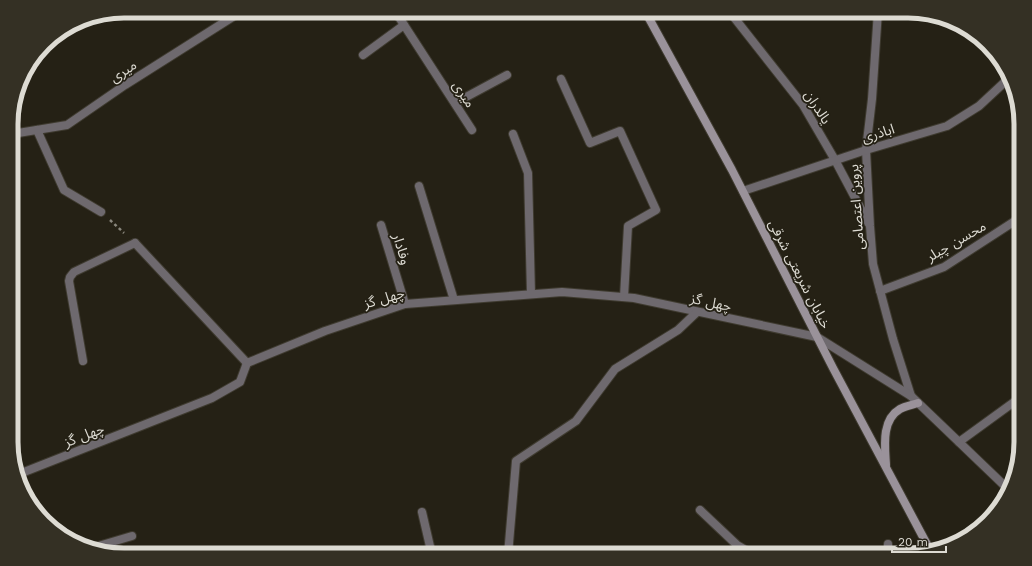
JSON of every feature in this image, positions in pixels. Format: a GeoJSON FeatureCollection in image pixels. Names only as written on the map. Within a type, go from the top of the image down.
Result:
{"type":"FeatureCollection","features":[{"type":"Feature","properties":{"kind":"street","name":"میری"},"geometry":{"type":"LineString","coordinates":[[18,133],[67,125],[125,85],[231,18]]}},
{"type":"Feature","properties":{"kind":"street","name":"میری"},"geometry":{"type":"LineString","coordinates":[[400,18],[472,130]]}},
{"type":"Feature","properties":{"kind":"street","name":"خیابان شریعتی شرقی"},"geometry":{"type":"LineString","coordinates":[[649,18],[743,191],[817,337],[928,546]]}},
{"type":"Feature","properties":{"kind":"street","name":"یالدران"},"geometry":{"type":"LineString","coordinates":[[735,18],[803,105],[835,160],[870,226]]}},
{"type":"Feature","properties":{"kind":"street","name":"پروین اعتصامی"},"geometry":{"type":"LineString","coordinates":[[878,18],[872,99],[866,150],[873,264],[910,396]]}},
{"type":"Feature","properties":{"kind":"street"},"geometry":{"type":"LineString","coordinates":[[363,55],[404,25]]}},
{"type":"Feature","properties":{"kind":"street"},"geometry":{"type":"LineString","coordinates":[[455,104],[507,75]]}},
{"type":"Feature","properties":{"kind":"street"},"geometry":{"type":"LineString","coordinates":[[561,79],[590,143],[620,131],[656,210],[628,226],[624,297]]}},
{"type":"Feature","properties":{"kind":"street","name":"اباذری"},"geometry":{"type":"LineString","coordinates":[[743,191],[866,150],[947,126],[979,106],[1005,82]]}},
{"type":"Feature","properties":{"kind":"street"},"geometry":{"type":"LineString","coordinates":[[37,130],[64,190],[101,212]]}},
{"type":"Feature","properties":{"kind":"street"},"geometry":{"type":"LineString","coordinates":[[513,134],[528,173],[531,294]]}},
{"type":"Feature","properties":{"kind":"street"},"geometry":{"type":"LineString","coordinates":[[419,186],[454,300]]}},
{"type":"Feature","properties":{"kind":"street","name":"محسن چیلر"},"geometry":{"type":"LineString","coordinates":[[880,291],[944,267],[1014,222]]}},
{"type":"Feature","properties":{"kind":"street","name":"وفادار"},"geometry":{"type":"LineString","coordinates":[[381,225],[404,304]]}},
{"type":"Feature","properties":{"kind":"street"},"geometry":{"type":"LineString","coordinates":[[83,361],[69,281],[70,277],[74,272],[135,243],[247,363]]}},
{"type":"Feature","properties":{"kind":"street","name":"چهل گز"},"geometry":{"type":"LineString","coordinates":[[23,472],[212,398],[240,382],[247,363],[325,331],[404,304],[562,292],[634,298],[817,337]]}},
{"type":"Feature","properties":{"kind":"street"},"geometry":{"type":"LineString","coordinates":[[509,548],[516,461],[576,421],[614,369],[678,330],[698,312]]}},
{"type":"Feature","properties":{"kind":"street"},"geometry":{"type":"LineString","coordinates":[[817,337],[910,396],[1005,486]]}},
{"type":"Feature","properties":{"kind":"street"},"geometry":{"type":"LineString","coordinates":[[959,442],[1014,402]]}},
{"type":"Feature","properties":{"kind":"street"},"geometry":{"type":"LineString","coordinates":[[887,470],[884,443],[887,426],[894,414],[901,408],[918,403]]}},
{"type":"Feature","properties":{"kind":"street"},"geometry":{"type":"LineString","coordinates":[[700,510],[742,548]]}},
{"type":"Feature","properties":{"kind":"street"},"geometry":{"type":"LineString","coordinates":[[422,512],[430,548]]}},
{"type":"Feature","properties":{"kind":"street"},"geometry":{"type":"LineString","coordinates":[[102,545],[132,536]]}},
{"type":"Feature","properties":{"kind":"path"},"geometry":{"type":"LineString","coordinates":[[101,212],[135,243]]}}]}
